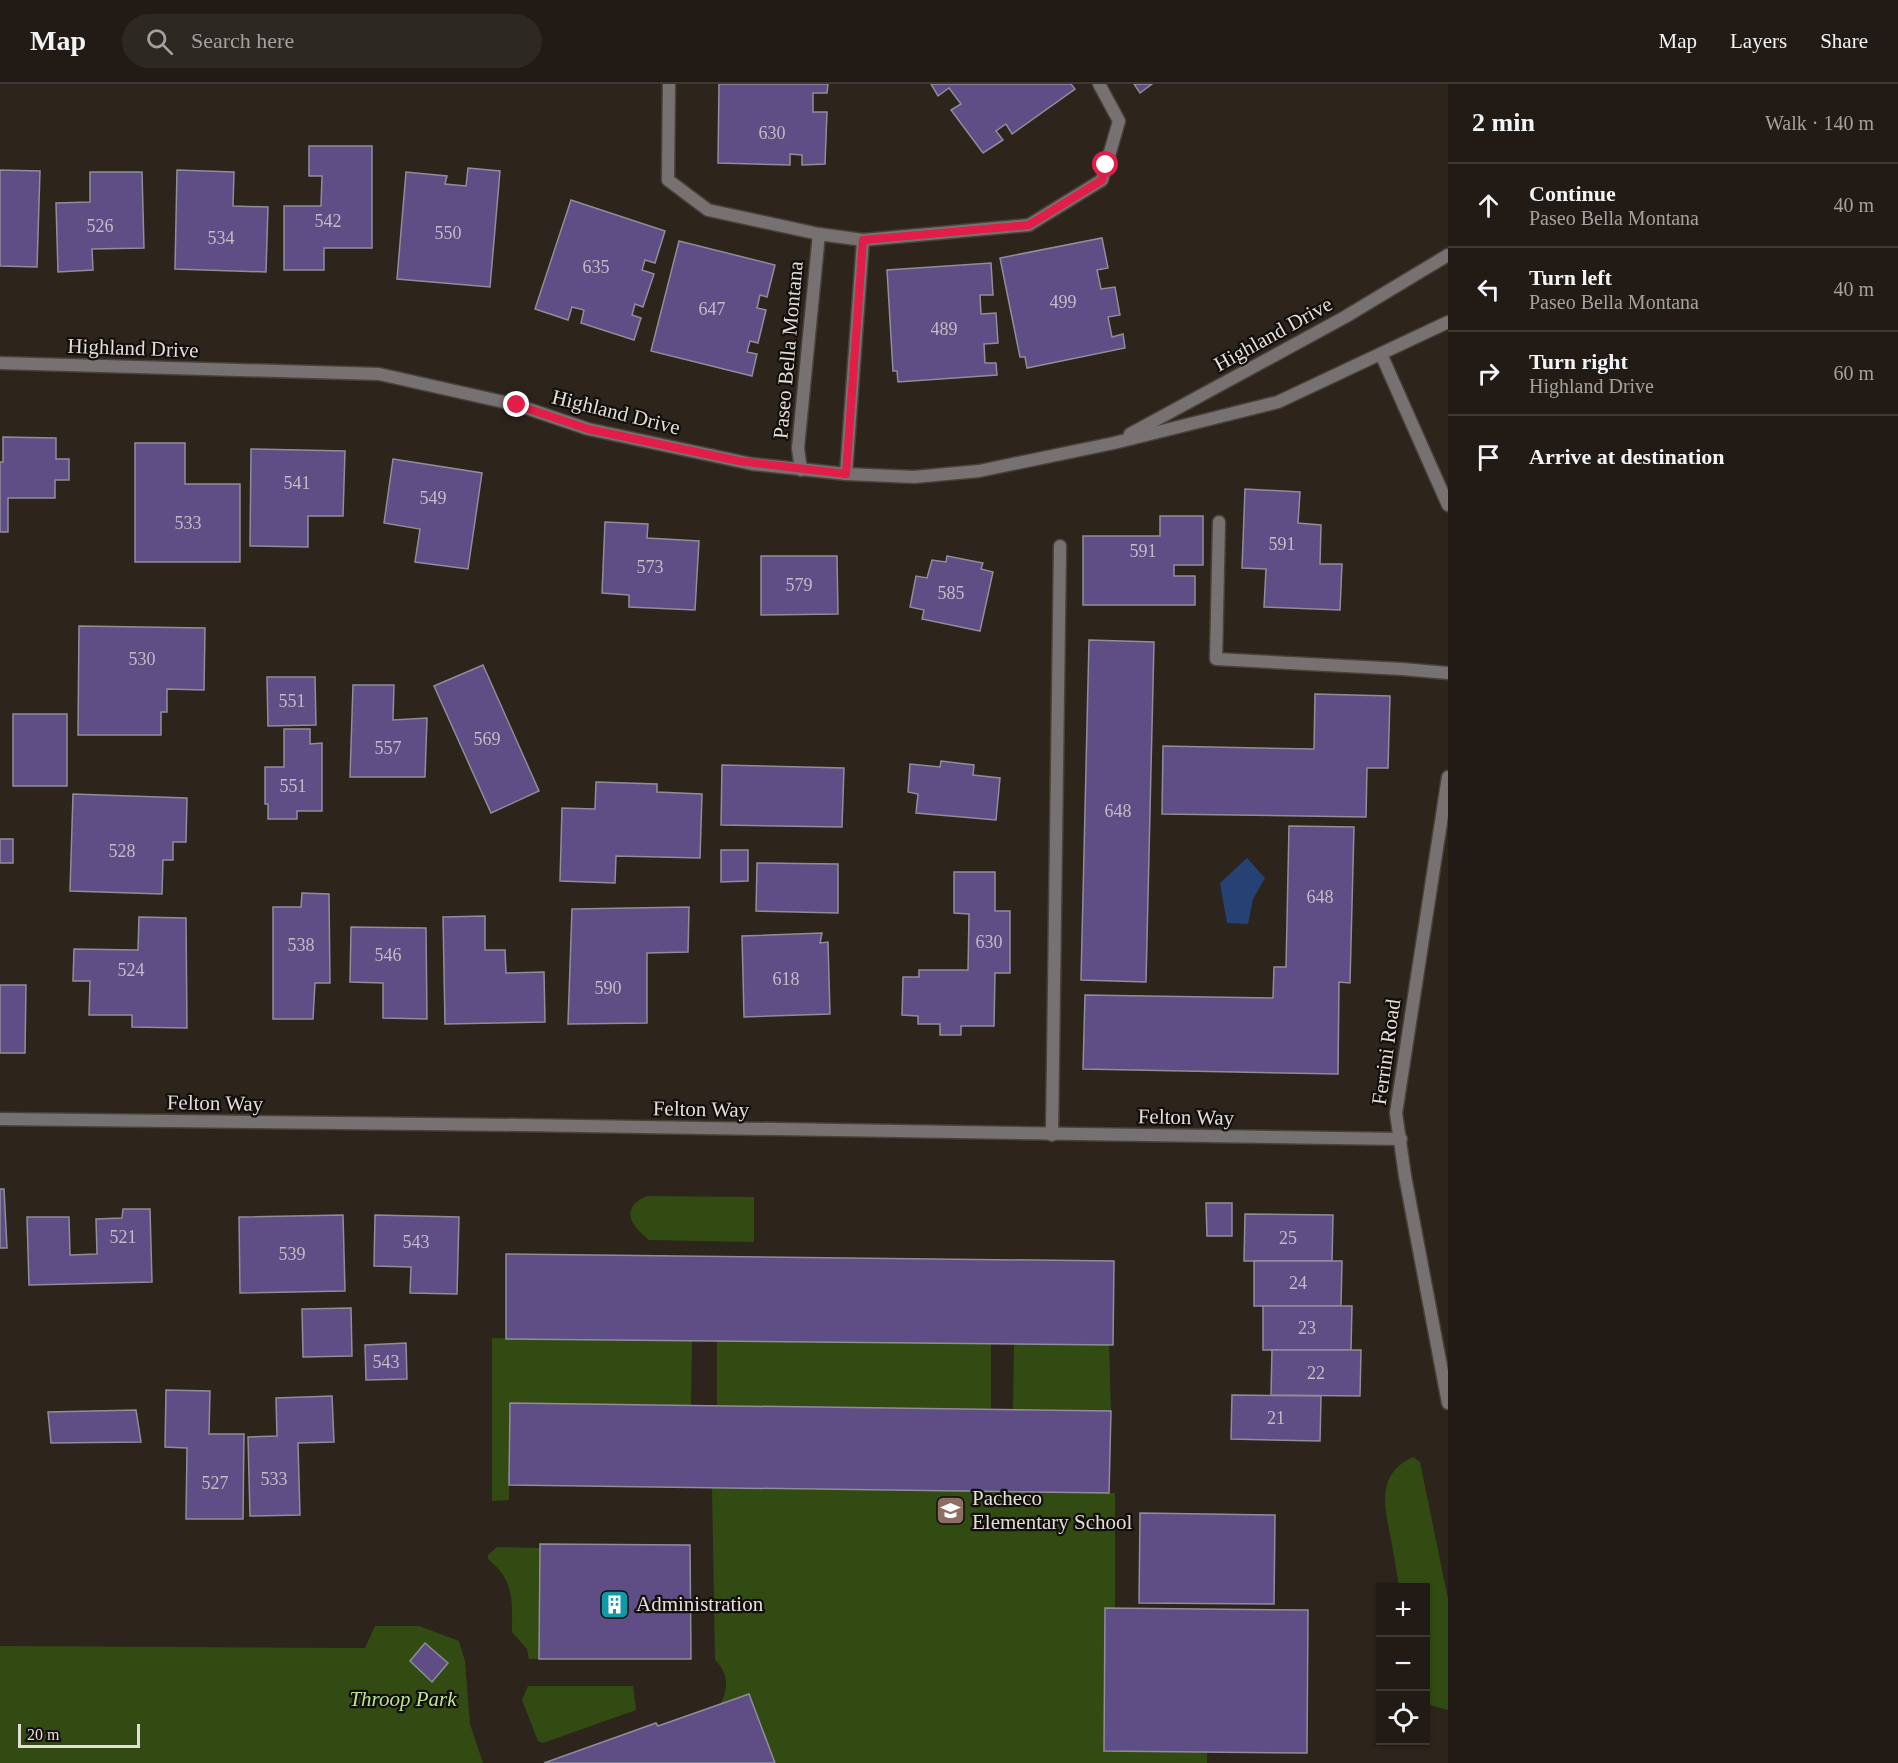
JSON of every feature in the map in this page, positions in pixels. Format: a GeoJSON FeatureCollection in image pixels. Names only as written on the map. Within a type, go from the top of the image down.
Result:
{"type":"FeatureCollection","features":[{"type":"Feature","properties":{"kind":"street","name":"Paseo Bella Montana"},"geometry":{"type":"LineString","coordinates":[[669,84],[668,180],[708,210],[819,234],[863,240],[1029,225],[1102,180],[1119,121],[1099,84]]}},
{"type":"Feature","properties":{"kind":"street","name":"Paseo Bella Montana"},"geometry":{"type":"LineString","coordinates":[[801,470],[798,448],[819,234]]}},
{"type":"Feature","properties":{"kind":"street"},"geometry":{"type":"LineString","coordinates":[[846,474],[863,240]]}},
{"type":"Feature","properties":{"kind":"street","name":"Highland Drive"},"geometry":{"type":"LineString","coordinates":[[1114,443],[1346,317],[1448,255]]}},
{"type":"Feature","properties":{"kind":"street","name":"Highland Drive"},"geometry":{"type":"LineString","coordinates":[[0,363],[379,374],[517,405],[588,429],[752,464],[846,474],[914,477],[979,471],[1114,443],[1278,402],[1448,322]]}},
{"type":"Feature","properties":{"kind":"street"},"geometry":{"type":"LineString","coordinates":[[1381,354],[1448,505]]}},
{"type":"Feature","properties":{"kind":"street"},"geometry":{"type":"LineString","coordinates":[[1219,522],[1216,659],[1448,673]]}},
{"type":"Feature","properties":{"kind":"street"},"geometry":{"type":"LineString","coordinates":[[1052,1135],[1060,546]]}},
{"type":"Feature","properties":{"kind":"street","name":"Ferrini Road"},"geometry":{"type":"LineString","coordinates":[[1448,777],[1396,1113],[1405,1176],[1448,1403]]}},
{"type":"Feature","properties":{"kind":"street","name":"Felton Way"},"geometry":{"type":"LineString","coordinates":[[0,1119],[1401,1139]]}},
{"type":"Feature","properties":{"kind":"green space"},"geometry":{"type":"Polygon","coordinates":[[[647,1196],[754,1197],[754,1242],[649,1240],[637,1229],[631,1217],[633,1206],[647,1196]]]}},
{"type":"Feature","properties":{"kind":"green space"},"geometry":{"type":"Polygon","coordinates":[[[492,1338],[692,1340],[691,1405],[510,1403],[509,1500],[492,1501],[492,1338]]]}},
{"type":"Feature","properties":{"kind":"green space"},"geometry":{"type":"Polygon","coordinates":[[[717,1341],[991,1343],[991,1409],[717,1406],[717,1341]]]}},
{"type":"Feature","properties":{"kind":"green space"},"geometry":{"type":"Polygon","coordinates":[[[1014,1343],[1109,1345],[1111,1411],[1013,1409],[1014,1343]]]}},
{"type":"Feature","properties":{"kind":"green space"},"geometry":{"type":"Polygon","coordinates":[[[1413,1457],[1420,1462],[1448,1599],[1448,1710],[1430,1705],[1430,1583],[1398,1583],[1385,1501],[1388,1481],[1401,1464],[1413,1457]]]}},
{"type":"Feature","properties":{"kind":"green space"},"geometry":{"type":"Polygon","coordinates":[[[712,1488],[1115,1493],[1115,1608],[1105,1609],[1104,1751],[1207,1752],[1207,1763],[775,1763],[749,1694],[721,1703],[726,1680],[723,1670],[715,1660],[712,1488]]]}},
{"type":"Feature","properties":{"kind":"green space"},"geometry":{"type":"Polygon","coordinates":[[[497,1547],[540,1548],[539,1659],[529,1659],[527,1649],[512,1632],[510,1592],[503,1575],[488,1559],[488,1555],[497,1547]]]}},
{"type":"Feature","properties":{"kind":"green space","name":"Throop Park"},"geometry":{"type":"Polygon","coordinates":[[[375,1626],[419,1626],[459,1641],[465,1661],[470,1724],[483,1763],[0,1763],[0,1646],[365,1648],[375,1626]]]}},
{"type":"Feature","properties":{"kind":"green space"},"geometry":{"type":"Polygon","coordinates":[[[528,1686],[633,1686],[636,1710],[543,1743],[538,1741],[522,1700],[528,1686]]]}},
{"type":"Feature","properties":{"kind":"water"},"geometry":{"type":"Polygon","coordinates":[[[1247,858],[1265,878],[1253,899],[1248,924],[1227,923],[1220,883],[1247,858]]]}},
{"type":"Feature","properties":{"kind":"building"},"geometry":{"type":"Polygon","coordinates":[[[719,84],[828,84],[827,93],[813,93],[813,112],[827,112],[825,164],[802,165],[802,155],[790,154],[790,165],[718,163],[719,84]]]}},
{"type":"Feature","properties":{"kind":"building"},"geometry":{"type":"Polygon","coordinates":[[[931,84],[1071,84],[1075,89],[1012,134],[1006,124],[996,131],[1003,140],[983,153],[951,110],[961,104],[949,88],[938,96],[931,84]]]}},
{"type":"Feature","properties":{"kind":"building"},"geometry":{"type":"Polygon","coordinates":[[[1134,84],[1152,84],[1140,93],[1134,84]]]}},
{"type":"Feature","properties":{"kind":"building"},"geometry":{"type":"Polygon","coordinates":[[[309,146],[372,146],[372,248],[324,248],[324,270],[284,270],[284,206],[321,206],[322,176],[309,176],[309,146]]]}},
{"type":"Feature","properties":{"kind":"building"},"geometry":{"type":"Polygon","coordinates":[[[468,168],[500,171],[490,287],[397,279],[406,172],[447,176],[445,184],[466,186],[468,168]]]}},
{"type":"Feature","properties":{"kind":"building"},"geometry":{"type":"Polygon","coordinates":[[[0,170],[40,171],[37,267],[0,266],[0,170]]]}},
{"type":"Feature","properties":{"kind":"building"},"geometry":{"type":"Polygon","coordinates":[[[177,170],[234,172],[233,206],[268,207],[266,272],[175,269],[177,170]]]}},
{"type":"Feature","properties":{"kind":"building"},"geometry":{"type":"Polygon","coordinates":[[[90,172],[142,172],[144,248],[92,249],[93,270],[58,272],[56,203],[90,202],[90,172]]]}},
{"type":"Feature","properties":{"kind":"building"},"geometry":{"type":"Polygon","coordinates":[[[571,200],[665,231],[655,263],[645,260],[642,270],[654,274],[643,307],[635,304],[632,315],[641,318],[634,340],[581,323],[584,310],[572,307],[568,320],[535,309],[571,200]]]}},
{"type":"Feature","properties":{"kind":"building"},"geometry":{"type":"Polygon","coordinates":[[[1102,238],[1108,268],[1097,270],[1101,289],[1115,287],[1120,315],[1108,317],[1112,337],[1123,334],[1125,348],[1027,368],[1025,357],[1020,357],[1000,258],[1102,238]]]}},
{"type":"Feature","properties":{"kind":"building"},"geometry":{"type":"Polygon","coordinates":[[[679,241],[775,265],[767,297],[760,295],[757,308],[766,310],[758,343],[750,341],[747,352],[757,354],[752,376],[651,351],[679,241]]]}},
{"type":"Feature","properties":{"kind":"building"},"geometry":{"type":"Polygon","coordinates":[[[991,263],[993,295],[980,295],[981,314],[996,313],[998,343],[984,344],[985,363],[996,363],[997,375],[898,382],[897,371],[893,371],[887,270],[991,263]]]}},
{"type":"Feature","properties":{"kind":"building"},"geometry":{"type":"Polygon","coordinates":[[[3,437],[56,438],[56,459],[69,459],[69,480],[55,480],[55,498],[8,498],[8,532],[0,532],[0,462],[3,462],[3,437]]]}},
{"type":"Feature","properties":{"kind":"building"},"geometry":{"type":"Polygon","coordinates":[[[135,443],[185,443],[185,484],[240,484],[240,562],[135,562],[135,443]]]}},
{"type":"Feature","properties":{"kind":"building"},"geometry":{"type":"Polygon","coordinates":[[[251,449],[345,451],[343,516],[308,516],[308,547],[250,546],[251,449]]]}},
{"type":"Feature","properties":{"kind":"building"},"geometry":{"type":"Polygon","coordinates":[[[393,459],[482,473],[468,569],[415,562],[420,529],[384,523],[393,459]]]}},
{"type":"Feature","properties":{"kind":"building"},"geometry":{"type":"Polygon","coordinates":[[[1245,489],[1300,492],[1298,523],[1321,525],[1320,564],[1342,564],[1340,610],[1264,607],[1266,569],[1242,568],[1245,489]]]}},
{"type":"Feature","properties":{"kind":"building"},"geometry":{"type":"Polygon","coordinates":[[[1160,516],[1203,516],[1203,565],[1174,565],[1174,576],[1195,576],[1195,605],[1083,605],[1083,536],[1160,536],[1160,516]]]}},
{"type":"Feature","properties":{"kind":"building"},"geometry":{"type":"Polygon","coordinates":[[[605,522],[648,524],[647,538],[699,541],[695,610],[629,607],[629,595],[602,593],[605,522]]]}},
{"type":"Feature","properties":{"kind":"building"},"geometry":{"type":"Polygon","coordinates":[[[761,556],[837,556],[838,614],[761,615],[761,556]]]}},
{"type":"Feature","properties":{"kind":"building"},"geometry":{"type":"Polygon","coordinates":[[[947,556],[983,563],[981,569],[993,572],[980,631],[922,619],[924,610],[910,607],[916,576],[927,578],[932,560],[946,562],[947,556]]]}},
{"type":"Feature","properties":{"kind":"building"},"geometry":{"type":"Polygon","coordinates":[[[79,626],[205,628],[204,690],[167,689],[167,712],[161,712],[161,735],[78,735],[79,626]]]}},
{"type":"Feature","properties":{"kind":"building"},"geometry":{"type":"Polygon","coordinates":[[[1089,640],[1154,642],[1146,982],[1081,980],[1089,640]]]}},
{"type":"Feature","properties":{"kind":"building"},"geometry":{"type":"Polygon","coordinates":[[[483,665],[539,791],[491,813],[434,686],[483,665]]]}},
{"type":"Feature","properties":{"kind":"building"},"geometry":{"type":"Polygon","coordinates":[[[267,677],[315,677],[316,725],[268,726],[267,677]]]}},
{"type":"Feature","properties":{"kind":"building"},"geometry":{"type":"Polygon","coordinates":[[[353,685],[394,685],[393,720],[427,718],[425,777],[350,777],[353,685]]]}},
{"type":"Feature","properties":{"kind":"building"},"geometry":{"type":"Polygon","coordinates":[[[1315,694],[1390,696],[1388,768],[1367,768],[1366,817],[1162,814],[1163,746],[1314,749],[1315,694]]]}},
{"type":"Feature","properties":{"kind":"building"},"geometry":{"type":"Polygon","coordinates":[[[13,714],[67,714],[67,786],[13,786],[13,714]]]}},
{"type":"Feature","properties":{"kind":"building"},"geometry":{"type":"Polygon","coordinates":[[[284,729],[310,729],[310,744],[322,743],[322,811],[297,811],[297,819],[268,819],[268,804],[265,804],[265,767],[284,767],[284,729]]]}},
{"type":"Feature","properties":{"kind":"building"},"geometry":{"type":"Polygon","coordinates":[[[941,761],[974,765],[973,775],[1000,778],[996,820],[916,813],[918,794],[908,792],[910,764],[940,767],[941,761]]]}},
{"type":"Feature","properties":{"kind":"building"},"geometry":{"type":"Polygon","coordinates":[[[722,765],[844,768],[842,827],[721,825],[722,765]]]}},
{"type":"Feature","properties":{"kind":"building"},"geometry":{"type":"Polygon","coordinates":[[[596,782],[657,784],[657,792],[702,794],[700,858],[616,856],[615,883],[560,881],[562,808],[595,809],[596,782]]]}},
{"type":"Feature","properties":{"kind":"building"},"geometry":{"type":"Polygon","coordinates":[[[73,794],[187,798],[186,842],[173,842],[173,860],[163,860],[162,894],[70,891],[73,794]]]}},
{"type":"Feature","properties":{"kind":"building"},"geometry":{"type":"Polygon","coordinates":[[[1289,826],[1354,827],[1350,983],[1339,982],[1338,1074],[1083,1069],[1085,995],[1273,998],[1274,967],[1286,967],[1289,826]]]}},
{"type":"Feature","properties":{"kind":"building"},"geometry":{"type":"Polygon","coordinates":[[[0,839],[13,839],[13,863],[0,863],[0,839]]]}},
{"type":"Feature","properties":{"kind":"building"},"geometry":{"type":"Polygon","coordinates":[[[721,850],[748,850],[748,881],[721,882],[721,850]]]}},
{"type":"Feature","properties":{"kind":"building"},"geometry":{"type":"Polygon","coordinates":[[[757,863],[838,864],[838,913],[756,911],[757,863]]]}},
{"type":"Feature","properties":{"kind":"building"},"geometry":{"type":"Polygon","coordinates":[[[954,872],[995,872],[995,911],[1010,911],[1010,973],[995,973],[994,1026],[961,1026],[961,1035],[940,1035],[940,1024],[918,1024],[918,1016],[902,1015],[903,977],[919,977],[919,970],[968,970],[969,914],[954,913],[954,872]]]}},
{"type":"Feature","properties":{"kind":"building"},"geometry":{"type":"Polygon","coordinates":[[[302,893],[329,894],[330,983],[315,983],[313,1019],[273,1019],[273,907],[301,907],[302,893]]]}},
{"type":"Feature","properties":{"kind":"building"},"geometry":{"type":"Polygon","coordinates":[[[689,907],[688,952],[647,953],[647,1023],[568,1024],[572,909],[689,907]]]}},
{"type":"Feature","properties":{"kind":"building"},"geometry":{"type":"Polygon","coordinates":[[[485,916],[485,950],[505,950],[506,973],[544,972],[545,1022],[445,1024],[443,917],[485,916]]]}},
{"type":"Feature","properties":{"kind":"building"},"geometry":{"type":"Polygon","coordinates":[[[139,917],[186,918],[187,1028],[132,1027],[132,1015],[89,1015],[90,981],[73,981],[74,949],[138,950],[139,917]]]}},
{"type":"Feature","properties":{"kind":"building"},"geometry":{"type":"Polygon","coordinates":[[[351,927],[426,928],[427,1019],[383,1018],[383,983],[350,982],[351,927]]]}},
{"type":"Feature","properties":{"kind":"building"},"geometry":{"type":"Polygon","coordinates":[[[822,933],[820,943],[828,942],[830,1014],[744,1017],[742,936],[822,933]]]}},
{"type":"Feature","properties":{"kind":"building"},"geometry":{"type":"Polygon","coordinates":[[[0,985],[26,985],[25,1053],[0,1053],[0,985]]]}},
{"type":"Feature","properties":{"kind":"building"},"geometry":{"type":"Polygon","coordinates":[[[0,1189],[4,1189],[7,1248],[0,1248],[0,1189]]]}},
{"type":"Feature","properties":{"kind":"building"},"geometry":{"type":"Polygon","coordinates":[[[1206,1203],[1232,1203],[1232,1236],[1207,1236],[1206,1203]]]}},
{"type":"Feature","properties":{"kind":"building"},"geometry":{"type":"Polygon","coordinates":[[[123,1209],[150,1209],[152,1282],[29,1285],[27,1217],[69,1217],[70,1255],[97,1254],[96,1219],[122,1218],[123,1209]]]}},
{"type":"Feature","properties":{"kind":"building"},"geometry":{"type":"Polygon","coordinates":[[[1245,1214],[1333,1215],[1332,1261],[1244,1261],[1245,1214]]]}},
{"type":"Feature","properties":{"kind":"building"},"geometry":{"type":"Polygon","coordinates":[[[343,1215],[345,1291],[240,1293],[239,1217],[343,1215]]]}},
{"type":"Feature","properties":{"kind":"building"},"geometry":{"type":"Polygon","coordinates":[[[375,1215],[459,1217],[457,1294],[410,1293],[411,1267],[374,1266],[375,1215]]]}},
{"type":"Feature","properties":{"kind":"building"},"geometry":{"type":"Polygon","coordinates":[[[506,1254],[1114,1261],[1113,1345],[506,1339],[506,1254]]]}},
{"type":"Feature","properties":{"kind":"building"},"geometry":{"type":"Polygon","coordinates":[[[1254,1261],[1342,1261],[1341,1306],[1254,1306],[1254,1261]]]}},
{"type":"Feature","properties":{"kind":"building"},"geometry":{"type":"Polygon","coordinates":[[[1263,1306],[1352,1306],[1351,1350],[1263,1350],[1263,1306]]]}},
{"type":"Feature","properties":{"kind":"building"},"geometry":{"type":"Polygon","coordinates":[[[351,1308],[352,1356],[303,1357],[302,1309],[351,1308]]]}},
{"type":"Feature","properties":{"kind":"building"},"geometry":{"type":"Polygon","coordinates":[[[406,1343],[407,1379],[366,1380],[365,1345],[406,1343]]]}},
{"type":"Feature","properties":{"kind":"building"},"geometry":{"type":"Polygon","coordinates":[[[1272,1350],[1361,1350],[1360,1396],[1271,1395],[1272,1350]]]}},
{"type":"Feature","properties":{"kind":"building"},"geometry":{"type":"Polygon","coordinates":[[[166,1390],[210,1391],[209,1434],[244,1434],[243,1519],[186,1519],[187,1448],[165,1447],[166,1390]]]}},
{"type":"Feature","properties":{"kind":"building"},"geometry":{"type":"Polygon","coordinates":[[[1232,1395],[1321,1396],[1320,1441],[1231,1439],[1232,1395]]]}},
{"type":"Feature","properties":{"kind":"building"},"geometry":{"type":"Polygon","coordinates":[[[332,1396],[334,1442],[298,1443],[300,1515],[250,1516],[248,1437],[277,1436],[276,1398],[332,1396]]]}},
{"type":"Feature","properties":{"kind":"building"},"geometry":{"type":"Polygon","coordinates":[[[510,1403],[1111,1411],[1109,1493],[509,1485],[510,1403]]]}},
{"type":"Feature","properties":{"kind":"building"},"geometry":{"type":"Polygon","coordinates":[[[136,1410],[141,1442],[51,1443],[48,1412],[136,1410]]]}},
{"type":"Feature","properties":{"kind":"building"},"geometry":{"type":"Polygon","coordinates":[[[1140,1513],[1275,1515],[1274,1604],[1139,1603],[1140,1513]]]}},
{"type":"Feature","properties":{"kind":"building","name":"Administration"},"geometry":{"type":"Polygon","coordinates":[[[540,1544],[690,1545],[691,1659],[539,1659],[540,1544]]]}},
{"type":"Feature","properties":{"kind":"building"},"geometry":{"type":"Polygon","coordinates":[[[1105,1608],[1308,1610],[1307,1753],[1104,1751],[1105,1608]]]}},
{"type":"Feature","properties":{"kind":"building"},"geometry":{"type":"Polygon","coordinates":[[[425,1643],[448,1663],[432,1682],[410,1661],[425,1643]]]}},
{"type":"Feature","properties":{"kind":"building"},"geometry":{"type":"Polygon","coordinates":[[[749,1694],[775,1763],[544,1763],[656,1723],[658,1726],[749,1694]]]}},
{"type":"Feature","properties":{"kind":"place","name":"Pacheco Elementary School"},"geometry":{"type":"Point","coordinates":[951,1510]}},
{"type":"Feature","properties":{"kind":"place","name":"Administration"},"geometry":{"type":"Point","coordinates":[615,1604]}},
{"type":"Feature","properties":{"kind":"route"},"geometry":{"type":"LineString","coordinates":[[517,405],[588,429],[752,464],[846,474],[863,240],[1029,225],[1102,180],[1106,165]]}}]}
